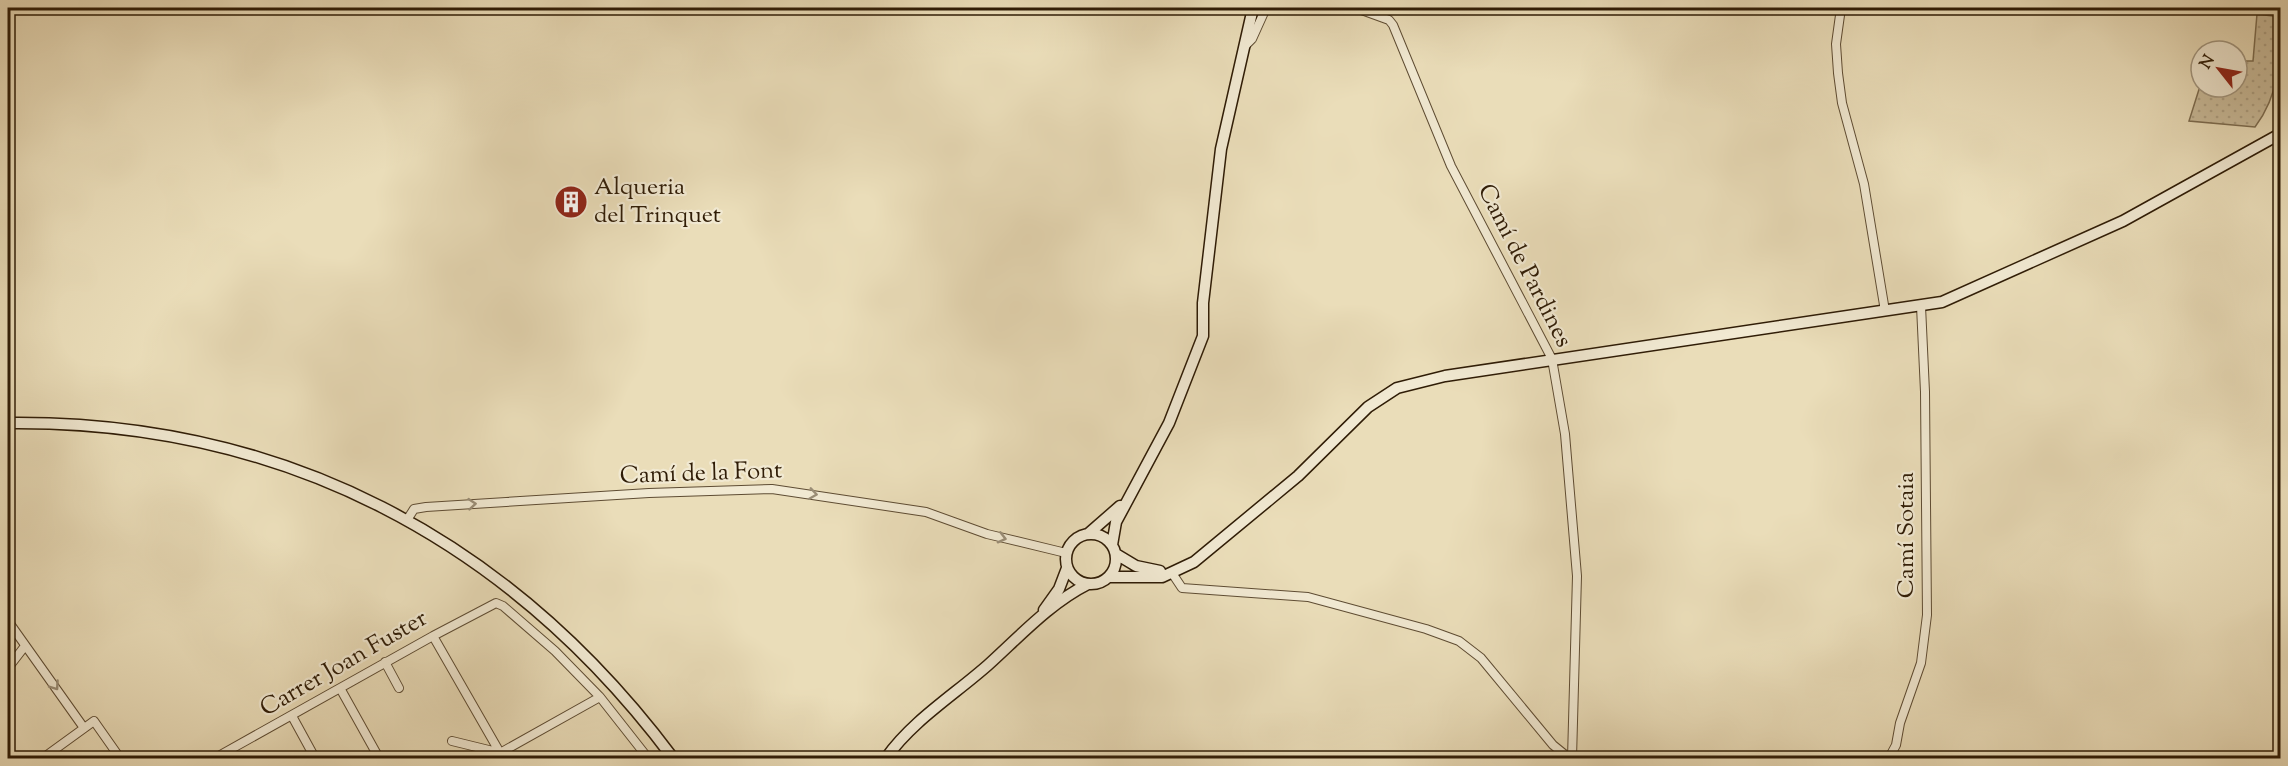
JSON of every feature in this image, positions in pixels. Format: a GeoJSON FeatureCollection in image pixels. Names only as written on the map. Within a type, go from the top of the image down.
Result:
{"type":"FeatureCollection","features":[{"type":"Feature","properties":{"kind":"street"},"geometry":{"type":"LineString","coordinates":[[1109,577],[1116,564],[1114,549],[1116,522],[1169,423],[1203,336],[1203,303],[1221,149],[1253,8]]}},
{"type":"Feature","properties":{"kind":"street"},"geometry":{"type":"LineString","coordinates":[[1245,46],[1252,39],[1266,8]]}},
{"type":"Feature","properties":{"kind":"street","name":"Camí de Pardines"},"geometry":{"type":"LineString","coordinates":[[1356,8],[1389,20],[1398,34],[1451,166],[1552,359],[1565,434],[1577,576],[1571,759]]}},
{"type":"Feature","properties":{"kind":"street"},"geometry":{"type":"LineString","coordinates":[[1841,8],[1836,44],[1842,102],[1864,184],[1885,311]]}},
{"type":"Feature","properties":{"kind":"street"},"geometry":{"type":"LineString","coordinates":[[1067,568],[1076,580],[1088,584],[1100,583],[1109,577],[1129,575],[1162,577],[1172,573],[1205,555],[1298,476],[1368,407],[1388,393],[1407,385],[1445,376],[1552,359],[1921,306],[1967,292],[2123,221],[2280,134]]}},
{"type":"Feature","properties":{"kind":"street","name":"Camí Sotaia"},"geometry":{"type":"LineString","coordinates":[[1889,759],[1896,745],[1900,723],[1921,663],[1927,615],[1925,392],[1921,306]]}},
{"type":"Feature","properties":{"kind":"street"},"geometry":{"type":"LineString","coordinates":[[8,423],[101,426],[213,444],[317,477],[407,520],[492,574],[553,624],[611,682],[673,759]]}},
{"type":"Feature","properties":{"kind":"street","name":"Camí de la Font"},"geometry":{"type":"LineString","coordinates":[[407,520],[414,509],[492,502],[772,489],[926,512],[987,534],[1066,553]]}},
{"type":"Feature","properties":{"kind":"street"},"geometry":{"type":"LineString","coordinates":[[1037,620],[1059,588],[1067,568],[1066,553],[1076,539],[1088,534],[1111,516],[1132,492]]}},
{"type":"Feature","properties":{"kind":"street"},"geometry":{"type":"LineString","coordinates":[[1088,534],[1100,536],[1136,566],[1172,573],[1182,588],[1308,597],[1426,629],[1460,641],[1481,658],[1553,746],[1571,759]]}},
{"type":"Feature","properties":{"kind":"street"},"geometry":{"type":"LineString","coordinates":[[886,759],[921,721],[1037,620],[1088,584]]}},
{"type":"Feature","properties":{"kind":"street","name":"Carrer Joan Fuster"},"geometry":{"type":"LineString","coordinates":[[215,759],[492,604],[504,606],[555,651],[600,697]]}},
{"type":"Feature","properties":{"kind":"street"},"geometry":{"type":"LineString","coordinates":[[8,621],[84,728]]}},
{"type":"Feature","properties":{"kind":"street"},"geometry":{"type":"LineString","coordinates":[[433,636],[502,756]]}},
{"type":"Feature","properties":{"kind":"street"},"geometry":{"type":"LineString","coordinates":[[8,668],[25,646]]}},
{"type":"Feature","properties":{"kind":"street"},"geometry":{"type":"LineString","coordinates":[[385,662],[399,688]]}},
{"type":"Feature","properties":{"kind":"street"},"geometry":{"type":"LineString","coordinates":[[340,688],[379,759]]}},
{"type":"Feature","properties":{"kind":"street"},"geometry":{"type":"LineString","coordinates":[[491,759],[502,756],[600,697],[648,759]]}},
{"type":"Feature","properties":{"kind":"street"},"geometry":{"type":"LineString","coordinates":[[292,716],[315,759]]}},
{"type":"Feature","properties":{"kind":"street"},"geometry":{"type":"LineString","coordinates":[[43,759],[94,721],[120,759]]}},
{"type":"Feature","properties":{"kind":"street"},"geometry":{"type":"LineString","coordinates":[[452,741],[502,756]]}},
{"type":"Feature","properties":{"kind":"shaded area"},"geometry":{"type":"Polygon","coordinates":[[[2257,14],[2280,17],[2277,75],[2270,102],[2255,127],[2189,121],[2196,99],[2249,99],[2249,61],[2253,61],[2257,14]]]}},
{"type":"Feature","properties":{"kind":"place","name":"Alqueria del Trinquet"},"geometry":{"type":"Point","coordinates":[571,202]}}]}
